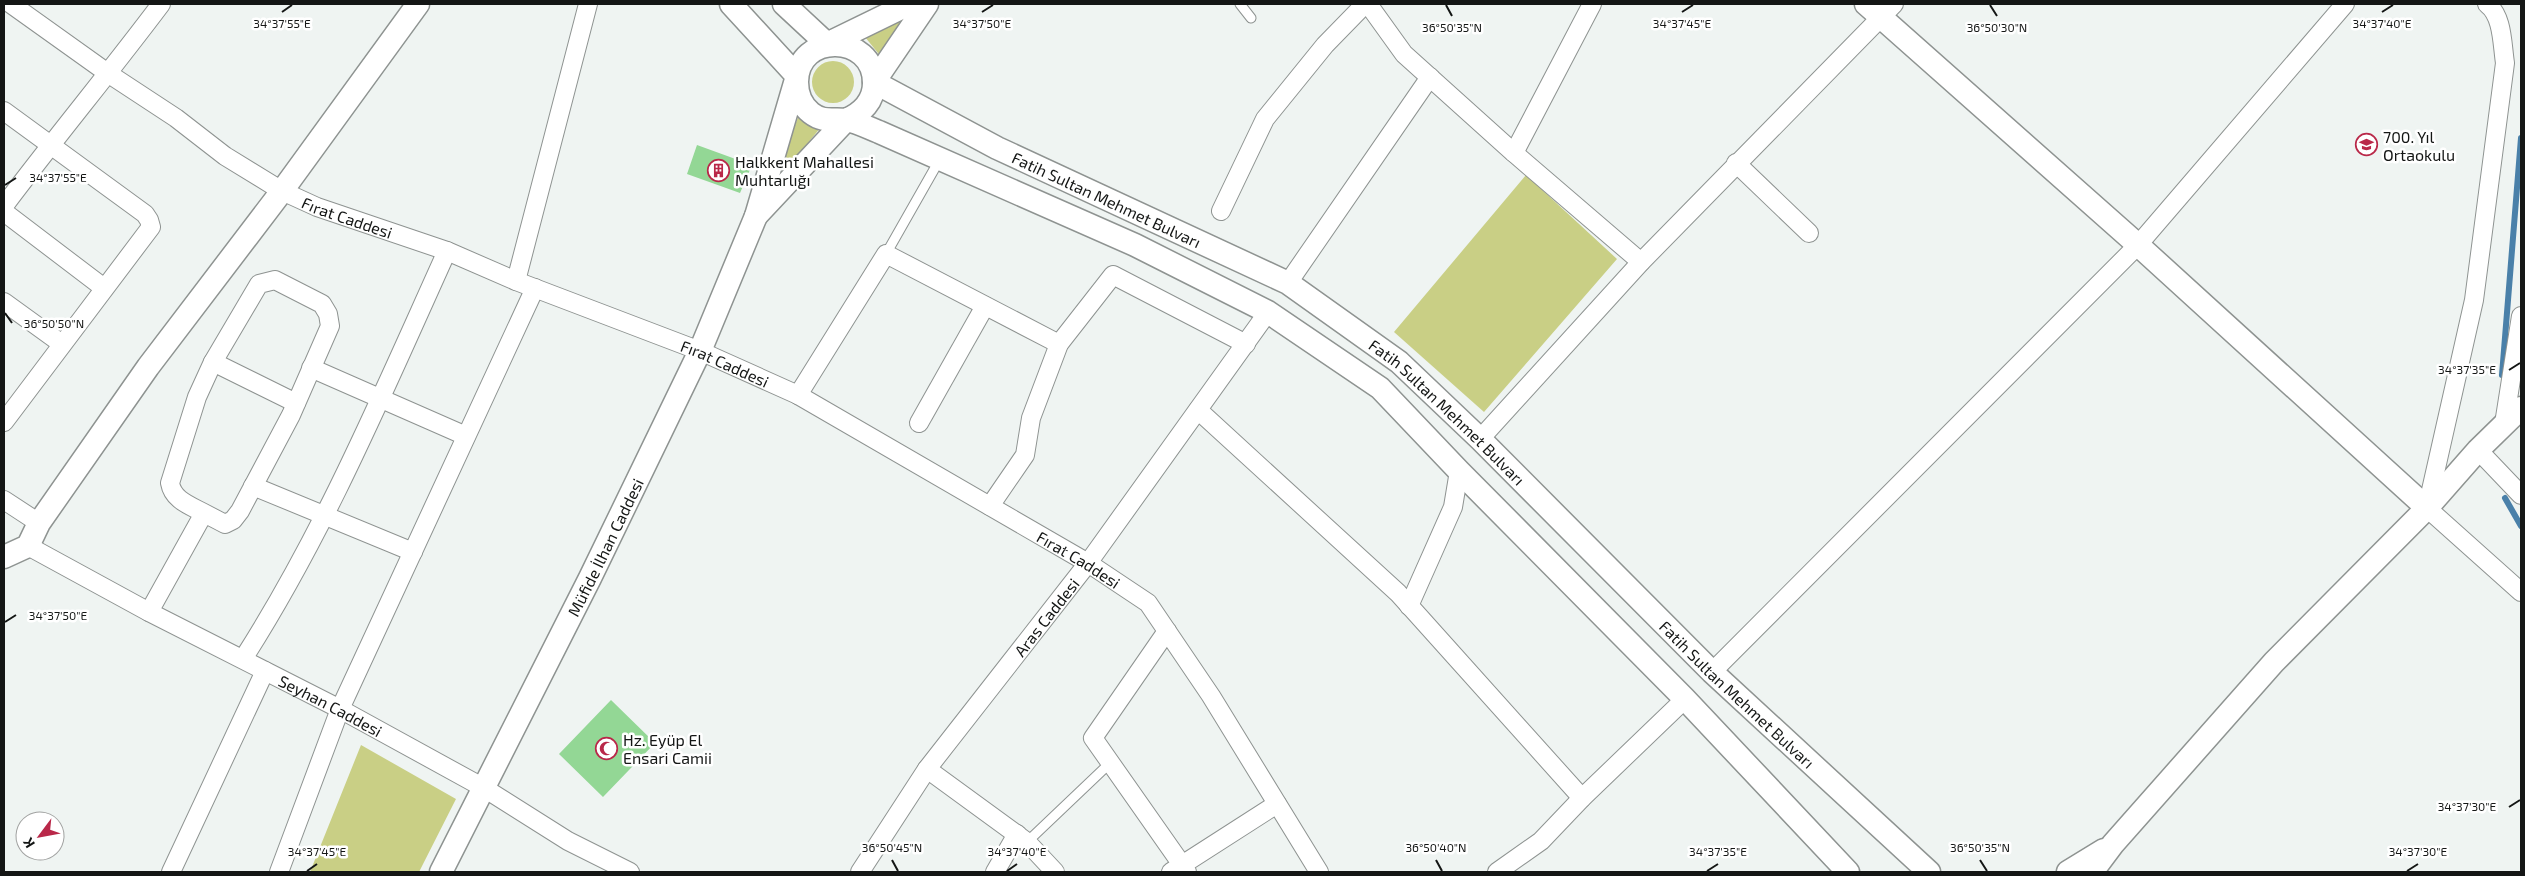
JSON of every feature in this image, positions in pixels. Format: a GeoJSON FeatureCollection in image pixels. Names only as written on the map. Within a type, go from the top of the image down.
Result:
{"type":"FeatureCollection","features":[{"type":"Feature","properties":{"kind":"street","name":"Fırat Caddesi"},"geometry":{"type":"LineString","coordinates":[[11,4],[109,74],[176,118],[225,156],[282,191],[317,207],[447,251],[516,281],[700,351],[798,395],[1088,562],[1148,603],[1211,696],[1318,872]]}},
{"type":"Feature","properties":{"kind":"street"},"geometry":{"type":"LineString","coordinates":[[4,206],[50,144],[109,74],[161,4]]}},
{"type":"Feature","properties":{"kind":"street"},"geometry":{"type":"LineString","coordinates":[[4,557],[28,546],[39,523],[148,367],[282,191],[418,4]]}},
{"type":"Feature","properties":{"kind":"street"},"geometry":{"type":"LineString","coordinates":[[516,281],[588,4]]}},
{"type":"Feature","properties":{"kind":"street"},"geometry":{"type":"LineString","coordinates":[[731,4],[797,76],[797,90],[801,102],[810,112],[821,119],[834,122],[856,116],[870,101],[874,82],[927,4]]}},
{"type":"Feature","properties":{"kind":"street"},"geometry":{"type":"LineString","coordinates":[[784,4],[826,44],[838,43],[859,52],[867,60],[874,82]]}},
{"type":"Feature","properties":{"kind":"street"},"geometry":{"type":"LineString","coordinates":[[756,216],[797,76],[807,56],[826,44],[910,4]]}},
{"type":"Feature","properties":{"kind":"street"},"geometry":{"type":"LineString","coordinates":[[1221,211],[1265,120],[1324,45],[1366,4],[1404,54],[1514,154],[1641,262]]}},
{"type":"Feature","properties":{"kind":"street"},"geometry":{"type":"LineString","coordinates":[[1514,154],[1592,4]]}},
{"type":"Feature","properties":{"kind":"street"},"geometry":{"type":"LineString","coordinates":[[1712,672],[2138,244],[2344,4]]}},
{"type":"Feature","properties":{"kind":"street"},"geometry":{"type":"LineString","coordinates":[[2427,508],[2474,300],[2505,63],[2499,26],[2493,8],[2487,4]]}},
{"type":"Feature","properties":{"kind":"street"},"geometry":{"type":"LineString","coordinates":[[1480,439],[1641,262],[1880,8],[2521,592]]}},
{"type":"Feature","properties":{"kind":"street"},"geometry":{"type":"LineString","coordinates":[[1288,283],[1430,77]]}},
{"type":"Feature","properties":{"kind":"street","name":"Fatih Sultan Mehmet Bulvarı"},"geometry":{"type":"LineString","coordinates":[[874,82],[997,148],[1288,283],[1399,362],[1480,439],[1712,672],[1929,872]]}},
{"type":"Feature","properties":{"kind":"street"},"geometry":{"type":"LineString","coordinates":[[4,111],[150,220],[151,227],[6,414]]}},
{"type":"Feature","properties":{"kind":"street"},"geometry":{"type":"LineString","coordinates":[[756,216],[846,120]]}},
{"type":"Feature","properties":{"kind":"street","name":"Fatih Sultan Mehmet Bulvarı"},"geometry":{"type":"LineString","coordinates":[[846,120],[940,159],[1135,245],[1268,312],[1380,388],[1459,472],[1686,699],[1848,872]]}},
{"type":"Feature","properties":{"kind":"street"},"geometry":{"type":"LineString","coordinates":[[1736,163],[1809,233]]}},
{"type":"Feature","properties":{"kind":"street"},"geometry":{"type":"LineString","coordinates":[[4,212],[104,288]]}},
{"type":"Feature","properties":{"kind":"street","name":"Müfide İlhan Caddesi"},"geometry":{"type":"LineString","coordinates":[[441,872],[700,351],[756,216]]}},
{"type":"Feature","properties":{"kind":"street"},"geometry":{"type":"LineString","coordinates":[[243,660],[281,600],[323,517],[380,399],[447,251]]}},
{"type":"Feature","properties":{"kind":"street"},"geometry":{"type":"LineString","coordinates":[[798,395],[886,254],[1059,344]]}},
{"type":"Feature","properties":{"kind":"street"},"geometry":{"type":"LineString","coordinates":[[990,506],[1025,456],[1031,418],[1059,344],[1113,275],[1246,344]]}},
{"type":"Feature","properties":{"kind":"street"},"geometry":{"type":"LineString","coordinates":[[275,280],[322,304],[328,314],[330,326],[311,368],[296,403],[240,512],[233,520],[225,524],[177,499],[171,491],[170,482],[197,397],[213,362],[258,284],[275,280]]}},
{"type":"Feature","properties":{"kind":"street"},"geometry":{"type":"LineString","coordinates":[[279,872],[340,709],[534,288]]}},
{"type":"Feature","properties":{"kind":"street"},"geometry":{"type":"LineString","coordinates":[[4,302],[62,344]]}},
{"type":"Feature","properties":{"kind":"street"},"geometry":{"type":"LineString","coordinates":[[919,423],[985,306]]}},
{"type":"Feature","properties":{"kind":"street","name":"Aras Caddesi"},"geometry":{"type":"LineString","coordinates":[[860,872],[928,769],[1088,562],[1268,312]]}},
{"type":"Feature","properties":{"kind":"street"},"geometry":{"type":"LineString","coordinates":[[2504,424],[2521,316]]}},
{"type":"Feature","properties":{"kind":"street"},"geometry":{"type":"LineString","coordinates":[[213,362],[296,403]]}},
{"type":"Feature","properties":{"kind":"street"},"geometry":{"type":"LineString","coordinates":[[311,368],[466,436]]}},
{"type":"Feature","properties":{"kind":"street"},"geometry":{"type":"LineString","coordinates":[[2092,872],[2113,844],[2274,662],[2427,508],[2478,450],[2521,408]]}},
{"type":"Feature","properties":{"kind":"street"},"geometry":{"type":"LineString","coordinates":[[1198,410],[1409,606],[1582,798]]}},
{"type":"Feature","properties":{"kind":"street"},"geometry":{"type":"LineString","coordinates":[[2478,450],[2521,495]]}},
{"type":"Feature","properties":{"kind":"street"},"geometry":{"type":"LineString","coordinates":[[1409,606],[1452,507],[1459,472]]}},
{"type":"Feature","properties":{"kind":"street"},"geometry":{"type":"LineString","coordinates":[[253,486],[323,517],[413,552]]}},
{"type":"Feature","properties":{"kind":"street"},"geometry":{"type":"LineString","coordinates":[[4,500],[39,523]]}},
{"type":"Feature","properties":{"kind":"street"},"geometry":{"type":"LineString","coordinates":[[149,612],[204,513]]}},
{"type":"Feature","properties":{"kind":"street","name":"Seyhan Caddesi"},"geometry":{"type":"LineString","coordinates":[[28,546],[149,612],[340,709],[484,788],[568,841],[630,872]]}},
{"type":"Feature","properties":{"kind":"street"},"geometry":{"type":"LineString","coordinates":[[1167,631],[1093,738],[1180,870],[1277,804]]}},
{"type":"Feature","properties":{"kind":"street"},"geometry":{"type":"LineString","coordinates":[[171,872],[264,671]]}},
{"type":"Feature","properties":{"kind":"street"},"geometry":{"type":"LineString","coordinates":[[1496,872],[1541,841],[1582,798],[1686,699]]}},
{"type":"Feature","properties":{"kind":"street"},"geometry":{"type":"LineString","coordinates":[[928,769],[1022,838],[1055,872]]}},
{"type":"Feature","properties":{"kind":"street"},"geometry":{"type":"LineString","coordinates":[[995,872],[1022,838]]}},
{"type":"Feature","properties":{"kind":"street"},"geometry":{"type":"LineString","coordinates":[[2068,872],[2113,844]]}},
{"type":"Feature","properties":{"kind":"lane"},"geometry":{"type":"LineString","coordinates":[[1240,4],[1250,18]]}},
{"type":"Feature","properties":{"kind":"lane"},"geometry":{"type":"LineString","coordinates":[[886,254],[940,159]]}},
{"type":"Feature","properties":{"kind":"lane"},"geometry":{"type":"LineString","coordinates":[[1022,838],[1110,763]]}},
{"type":"Feature","properties":{"kind":"green space"},"geometry":{"type":"Polygon","coordinates":[[[920,4],[882,58],[865,37],[920,4]]]}},
{"type":"Feature","properties":{"kind":"green space"},"geometry":{"type":"Polygon","coordinates":[[[833,61],[848,67],[854,82],[848,97],[833,103],[818,97],[812,82],[818,67],[833,61]]]}},
{"type":"Feature","properties":{"kind":"green space"},"geometry":{"type":"Polygon","coordinates":[[[799,115],[821,127],[770,189],[799,115]]]}},
{"type":"Feature","properties":{"kind":"green space"},"geometry":{"type":"Polygon","coordinates":[[[1526,175],[1617,259],[1484,412],[1394,332],[1526,175]]]}},
{"type":"Feature","properties":{"kind":"green space"},"geometry":{"type":"Polygon","coordinates":[[[361,745],[456,799],[419,872],[310,872],[361,745]]]}},
{"type":"Feature","properties":{"kind":"building","name":"Halkkent Mahallesi Muhtarlığı"},"geometry":{"type":"Polygon","coordinates":[[[697,145],[752,165],[740,193],[687,174],[697,145]]]}},
{"type":"Feature","properties":{"kind":"building","name":"Hz. Eyüp El Ensari Camii"},"geometry":{"type":"Polygon","coordinates":[[[611,700],[655,743],[603,797],[559,754],[611,700]]]}},
{"type":"Feature","properties":{"kind":"waterway"},"geometry":{"type":"LineString","coordinates":[[2502,375],[2521,138]]}},
{"type":"Feature","properties":{"kind":"waterway"},"geometry":{"type":"LineString","coordinates":[[2505,498],[2521,526]]}},
{"type":"Feature","properties":{"kind":"place","name":"700. Yıl Ortaokulu"},"geometry":{"type":"Point","coordinates":[2367,145]}},
{"type":"Feature","properties":{"kind":"place","name":"Halkkent Mahallesi Muhtarlığı"},"geometry":{"type":"Point","coordinates":[719,170]}},
{"type":"Feature","properties":{"kind":"place","name":"Hz. Eyüp El Ensari Camii"},"geometry":{"type":"Point","coordinates":[607,748]}}]}
